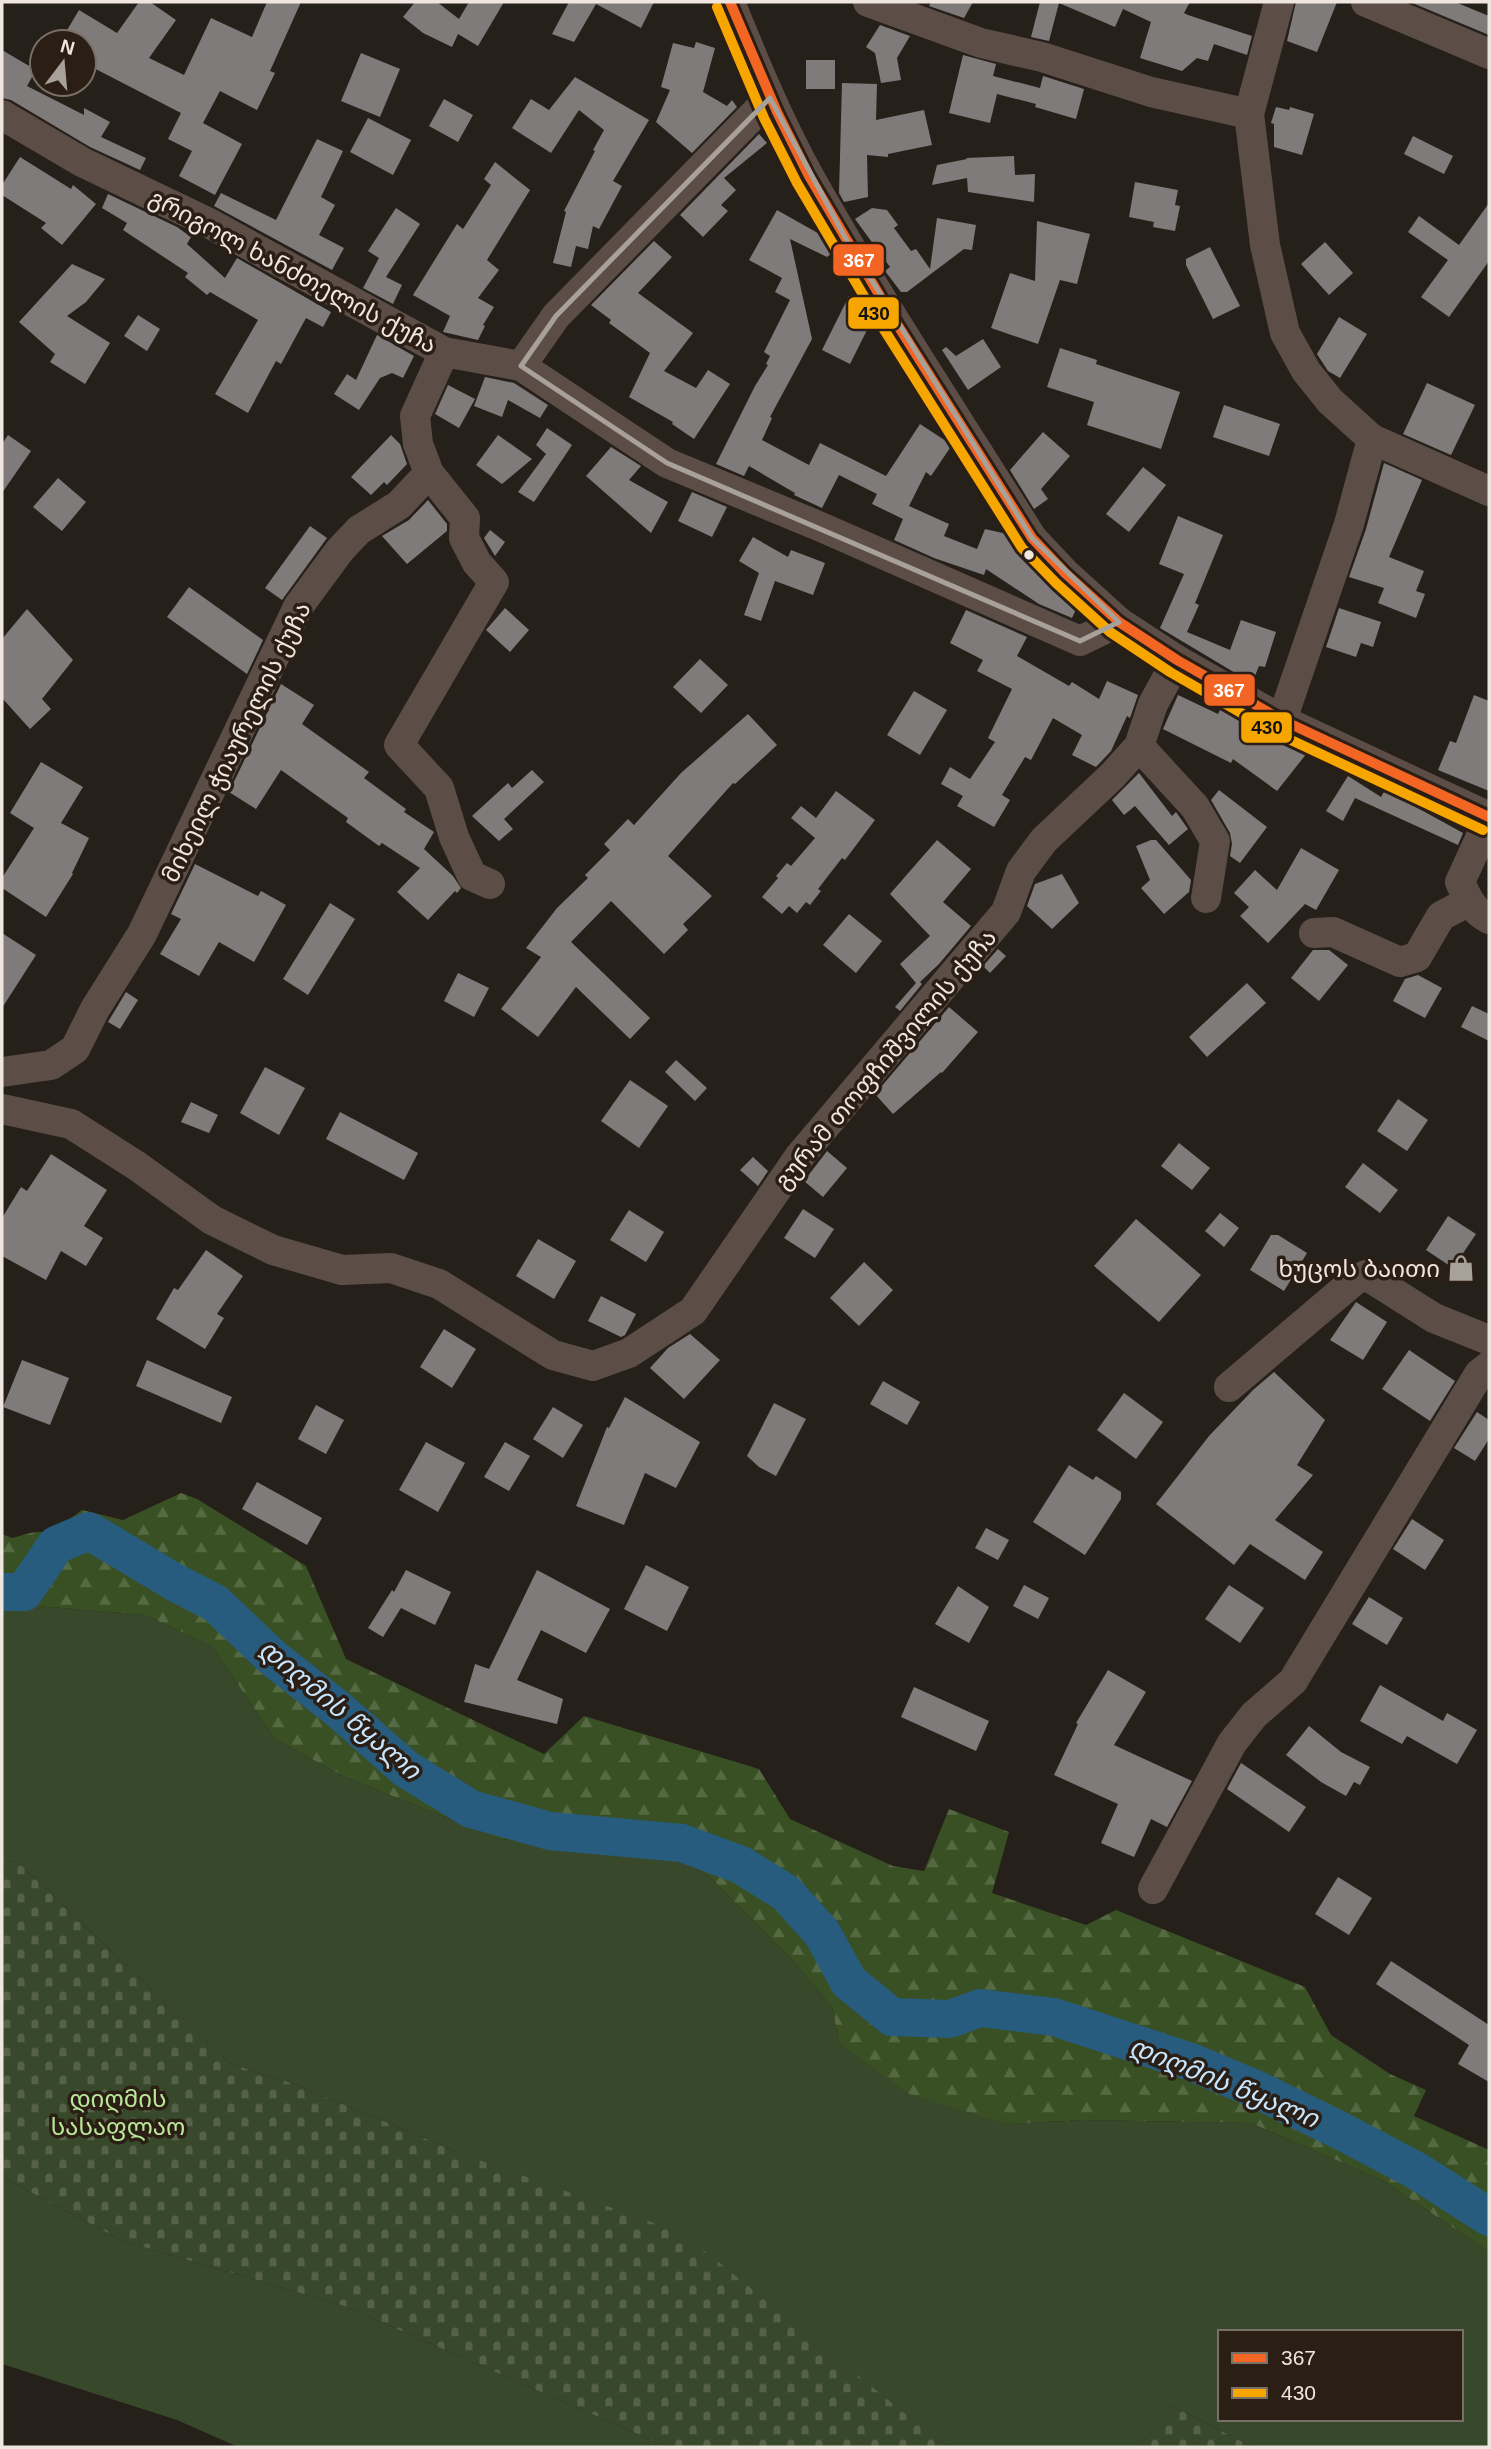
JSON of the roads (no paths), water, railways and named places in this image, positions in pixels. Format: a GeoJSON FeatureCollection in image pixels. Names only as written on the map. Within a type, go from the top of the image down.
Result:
{"type":"FeatureCollection","features":[{"type":"Feature","properties":{"kind":"street"},"geometry":{"type":"LineString","coordinates":[[730,2],[769,98],[808,174],[846,239],[1032,537],[1065,573],[1119,622],[1177,660],[1282,720],[1489,818],[1460,882],[1479,911],[1441,916],[1417,957],[1400,962],[1333,932],[1314,933]]}},
{"type":"Feature","properties":{"kind":"street"},"geometry":{"type":"LineString","coordinates":[[868,2],[981,43],[1042,57],[1151,92],[1249,114]]}},
{"type":"Feature","properties":{"kind":"street"},"geometry":{"type":"LineString","coordinates":[[1279,2],[1249,114],[1265,245],[1285,333],[1306,371],[1330,401],[1372,439],[1489,491]]}},
{"type":"Feature","properties":{"kind":"street"},"geometry":{"type":"LineString","coordinates":[[1366,2],[1489,54]]}},
{"type":"Feature","properties":{"kind":"street"},"geometry":{"type":"LineString","coordinates":[[521,366],[556,316],[769,98]]}},
{"type":"Feature","properties":{"kind":"street","name":"გრიგოლ ხანძთელის ქუჩა"},"geometry":{"type":"LineString","coordinates":[[2,115],[82,162],[207,222],[444,352],[521,366],[667,463],[821,527],[1080,641],[1119,622]]}},
{"type":"Feature","properties":{"kind":"street"},"geometry":{"type":"LineString","coordinates":[[444,352],[415,416],[418,444],[429,473],[465,518],[464,538],[477,562],[494,582],[399,745],[439,788],[454,837],[472,876],[490,884]]}},
{"type":"Feature","properties":{"kind":"street"},"geometry":{"type":"LineString","coordinates":[[1282,720],[1349,524],[1372,439]]}},
{"type":"Feature","properties":{"kind":"street","name":"მიხეილ ჭიაურელის ქუჩა"},"geometry":{"type":"LineString","coordinates":[[2,1072],[51,1065],[75,1049],[95,1009],[142,933],[298,607],[340,550],[359,530],[399,505],[429,473]]}},
{"type":"Feature","properties":{"kind":"street","name":"გურამ თოფჩიშვილის ქუჩა"},"geometry":{"type":"LineString","coordinates":[[2,1109],[71,1124],[137,1166],[212,1220],[273,1250],[342,1270],[391,1268],[439,1284],[553,1355],[593,1366],[629,1353],[693,1311],[799,1157],[1006,912],[1021,871],[1044,840],[1112,776],[1139,746],[1153,704],[1177,660]]}},
{"type":"Feature","properties":{"kind":"street"},"geometry":{"type":"LineString","coordinates":[[1139,746],[1195,807],[1215,841],[1206,898]]}},
{"type":"Feature","properties":{"kind":"street"},"geometry":{"type":"LineString","coordinates":[[1229,1388],[1354,1280],[1366,1275],[1434,1318],[1489,1340]]}},
{"type":"Feature","properties":{"kind":"street"},"geometry":{"type":"LineString","coordinates":[[1153,1889],[1232,1743],[1254,1715],[1293,1681],[1479,1374],[1489,1366]]}},
{"type":"Feature","properties":{"kind":"waterway","name":"დიღმის წყალი"},"geometry":{"type":"LineString","coordinates":[[2,1592],[24,1592],[56,1545],[89,1531],[215,1603],[273,1658],[338,1709],[406,1769],[471,1809],[550,1831],[682,1843],[741,1865],[786,1893],[822,1933],[849,1982],[892,2017],[950,2019],[980,2008],[1054,2017],[1191,2062],[1260,2091],[1345,2133],[1417,2171],[1489,2217]]}},
{"type":"Feature","properties":{"kind":"place","name":"ხუცოს ბაითი"},"geometry":{"type":"Point","coordinates":[1461,1268]}},
{"type":"Feature","properties":{"kind":"park label","name":"დიღმის სასაფლაო"},"geometry":{"type":"Point","coordinates":[118,2112]}}]}
